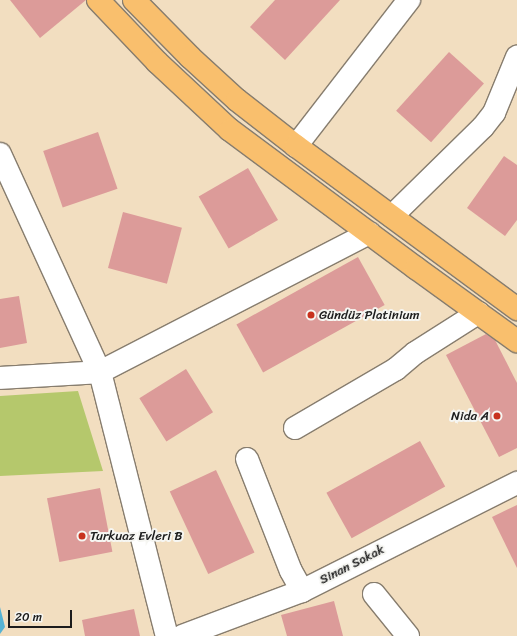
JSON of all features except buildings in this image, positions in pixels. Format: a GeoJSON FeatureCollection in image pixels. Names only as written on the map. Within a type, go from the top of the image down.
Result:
{"type":"FeatureCollection","features":[{"type":"Feature","properties":{"kind":"main road"},"geometry":{"type":"LineString","coordinates":[[98,0],[157,62],[230,130],[368,233],[517,341]]}},
{"type":"Feature","properties":{"kind":"main road"},"geometry":{"type":"LineString","coordinates":[[134,0],[190,57],[237,100],[296,146],[517,309]]}},
{"type":"Feature","properties":{"kind":"street"},"geometry":{"type":"LineString","coordinates":[[296,146],[409,0]]}},
{"type":"Feature","properties":{"kind":"street"},"geometry":{"type":"LineString","coordinates":[[392,216],[483,127],[494,113],[517,57]]}},
{"type":"Feature","properties":{"kind":"street"},"geometry":{"type":"LineString","coordinates":[[0,154],[100,372],[167,636]]}},
{"type":"Feature","properties":{"kind":"street"},"geometry":{"type":"LineString","coordinates":[[0,378],[100,372],[368,233]]}},
{"type":"Feature","properties":{"kind":"street"},"geometry":{"type":"LineString","coordinates":[[295,428],[396,369],[415,353],[478,313]]}},
{"type":"Feature","properties":{"kind":"street"},"geometry":{"type":"LineString","coordinates":[[247,459],[291,571],[302,591]]}},
{"type":"Feature","properties":{"kind":"street","name":"Sinan Sokak"},"geometry":{"type":"LineString","coordinates":[[182,636],[302,591],[517,483]]}},
{"type":"Feature","properties":{"kind":"street"},"geometry":{"type":"LineString","coordinates":[[374,594],[408,636]]}},
{"type":"Feature","properties":{"kind":"green space"},"geometry":{"type":"Polygon","coordinates":[[[78,391],[103,471],[0,476],[0,396],[78,391]]]}},
{"type":"Feature","properties":{"kind":"water"},"geometry":{"type":"Polygon","coordinates":[[[0,607],[5,627],[0,634],[0,607]]]}},
{"type":"Feature","properties":{"kind":"place","name":"Gündüz Platinium"},"geometry":{"type":"Point","coordinates":[311,315]}},
{"type":"Feature","properties":{"kind":"place","name":"Nida A"},"geometry":{"type":"Point","coordinates":[497,416]}},
{"type":"Feature","properties":{"kind":"place","name":"Turkuaz Evleri B"},"geometry":{"type":"Point","coordinates":[82,536]}}]}
